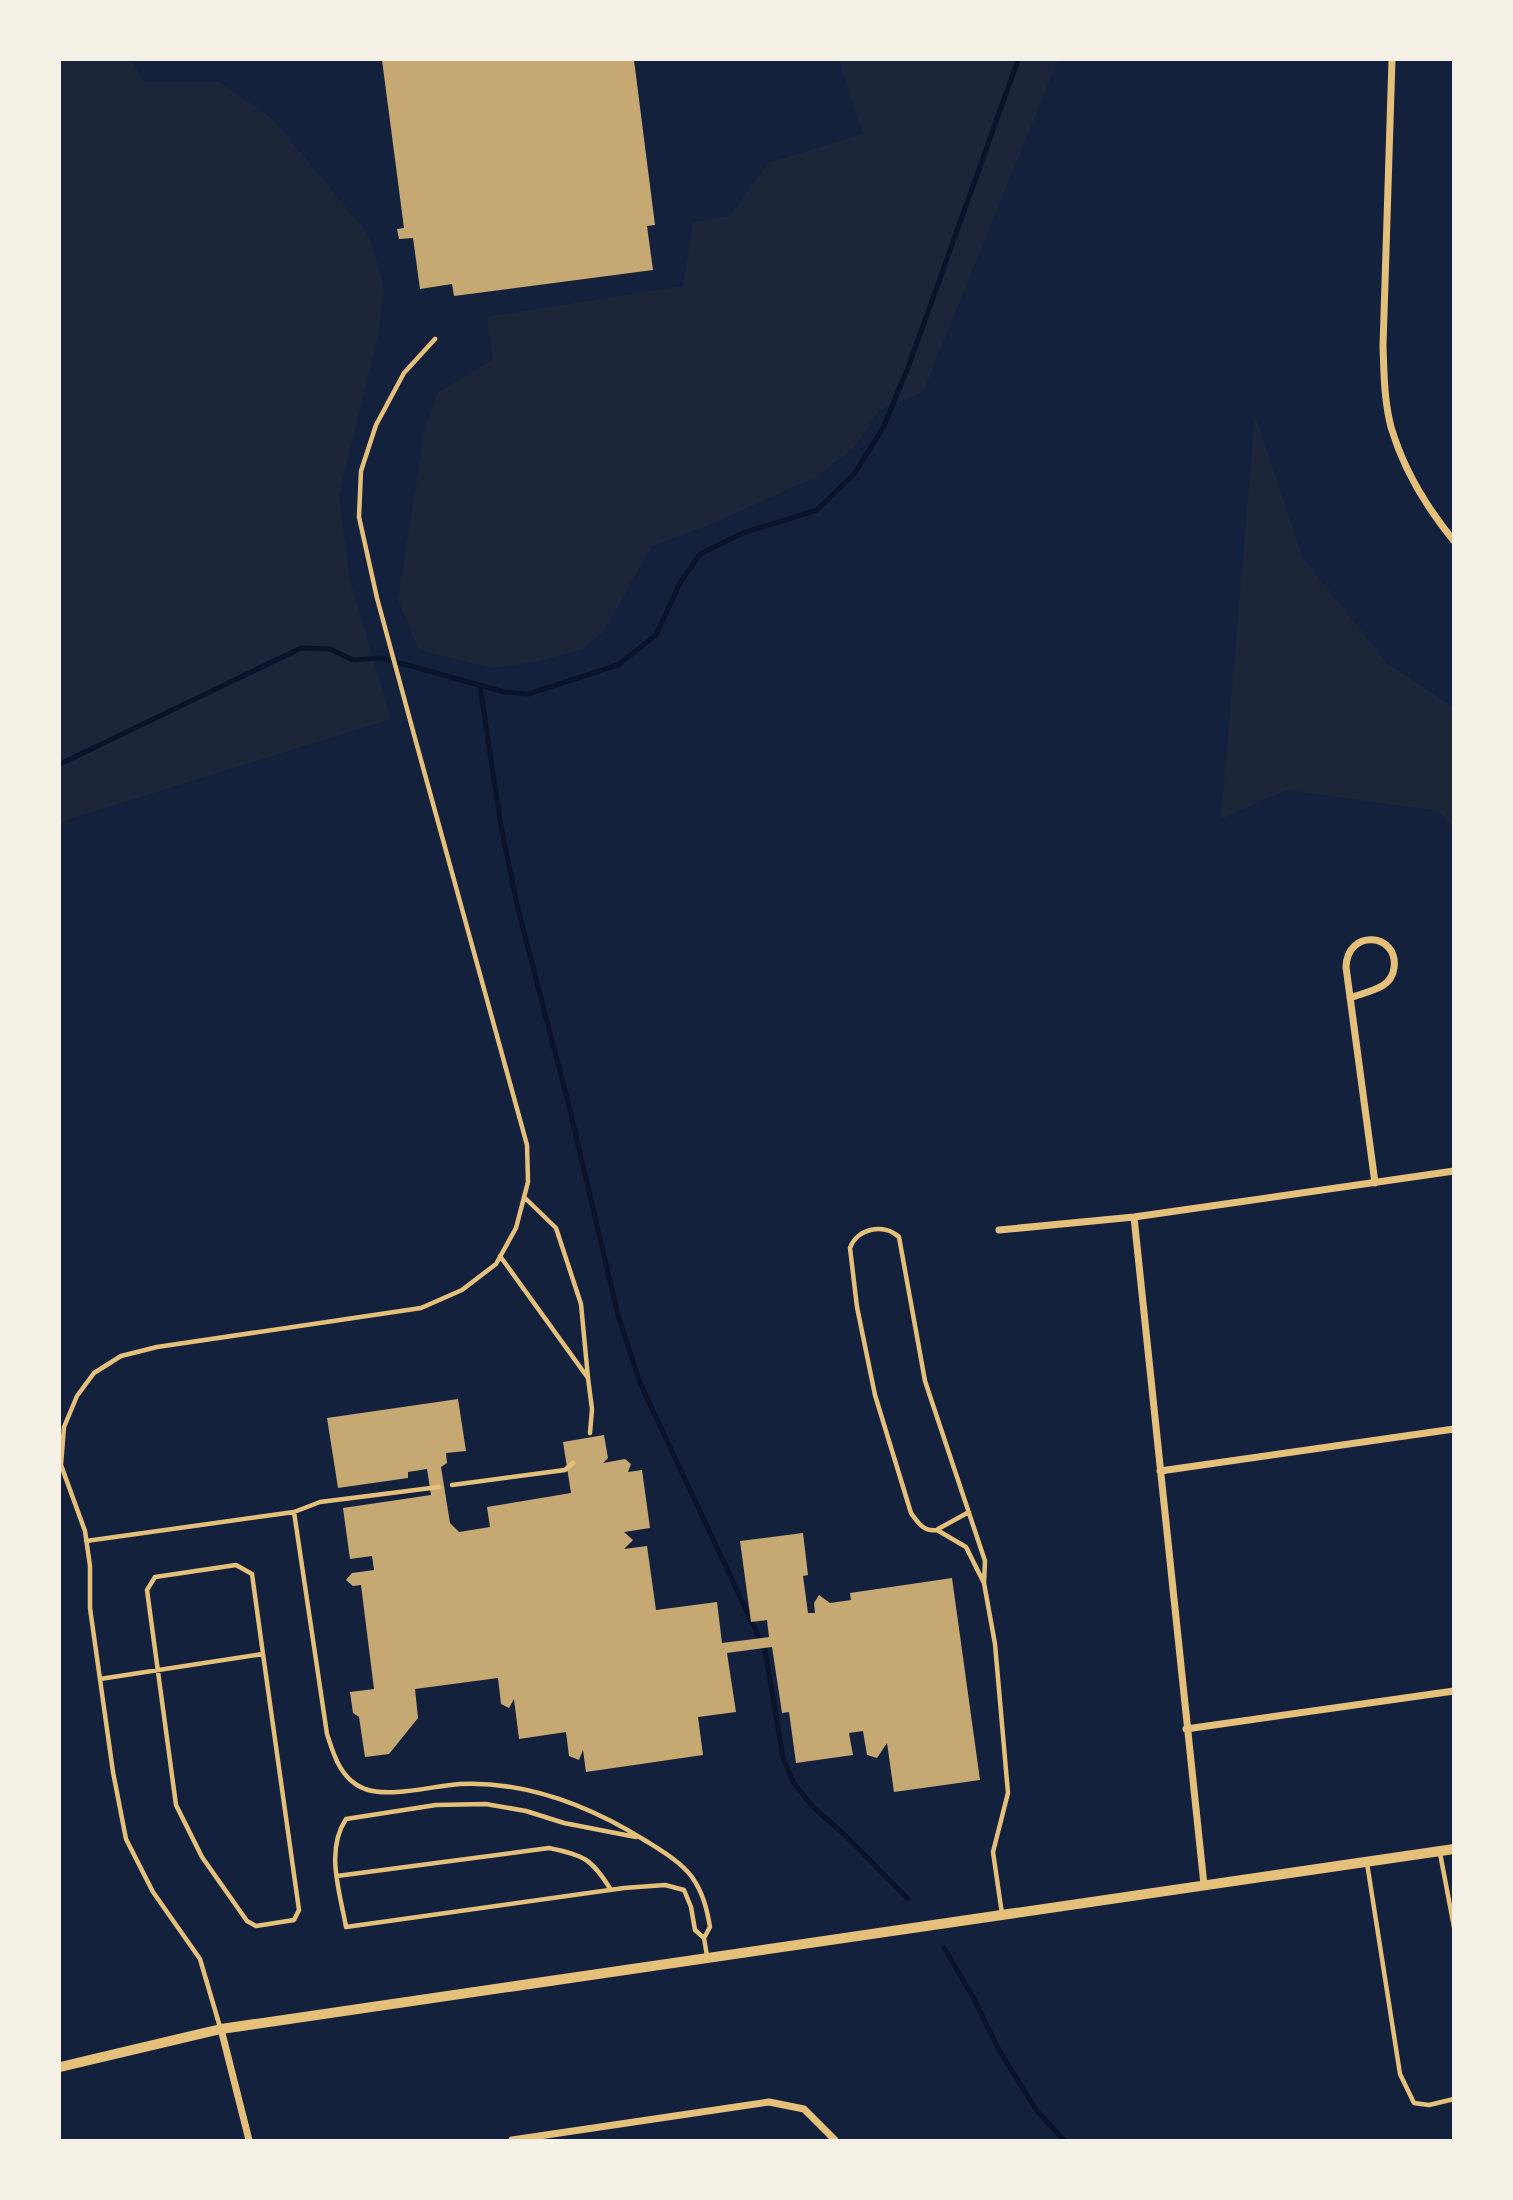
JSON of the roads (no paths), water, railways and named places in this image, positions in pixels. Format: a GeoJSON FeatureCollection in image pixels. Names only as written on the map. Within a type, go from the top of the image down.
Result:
{"type":"FeatureCollection","features":[{"type":"Feature","properties":{"kind":"street"},"geometry":{"type":"LineString","coordinates":[[1392,60],[1384,387],[1391,426],[1409,472],[1454,541]]}},
{"type":"Feature","properties":{"kind":"street"},"geometry":{"type":"LineString","coordinates":[[1350,998],[1389,981],[1395,965],[1394,956],[1384,943],[1367,940],[1359,942],[1349,951],[1346,967],[1350,998],[1375,1183]]}},
{"type":"Feature","properties":{"kind":"street"},"geometry":{"type":"LineString","coordinates":[[999,1230],[1134,1217],[1454,1171]]}},
{"type":"Feature","properties":{"kind":"street"},"geometry":{"type":"LineString","coordinates":[[1134,1217],[1204,1885]]}},
{"type":"Feature","properties":{"kind":"street"},"geometry":{"type":"LineString","coordinates":[[1160,1471],[1454,1429]]}},
{"type":"Feature","properties":{"kind":"street"},"geometry":{"type":"LineString","coordinates":[[1186,1729],[1454,1691]]}},
{"type":"Feature","properties":{"kind":"street"},"geometry":{"type":"LineString","coordinates":[[60,2067],[221,2029],[1454,1849]]}},
{"type":"Feature","properties":{"kind":"street"},"geometry":{"type":"LineString","coordinates":[[221,2029],[249,2140]]}},
{"type":"Feature","properties":{"kind":"street"},"geometry":{"type":"LineString","coordinates":[[512,2140],[769,2102],[804,2109],[835,2140]]}},
{"type":"Feature","properties":{"kind":"lane"},"geometry":{"type":"LineString","coordinates":[[221,2029],[200,1959],[153,1892],[126,1839],[113,1772],[90,1608],[90,1566],[86,1541],[61,1465],[64,1427],[77,1396],[94,1373],[121,1356],[157,1347],[421,1308],[462,1290],[496,1264],[516,1228],[528,1182],[527,1145],[377,598],[359,517],[361,471],[376,425],[404,373],[435,339]]}},
{"type":"Feature","properties":{"kind":"lane"},"geometry":{"type":"LineString","coordinates":[[524,1197],[556,1228],[581,1304],[592,1409],[590,1433]]}},
{"type":"Feature","properties":{"kind":"lane"},"geometry":{"type":"LineString","coordinates":[[969,1512],[937,1530],[930,1531],[921,1526],[911,1513],[875,1395],[857,1307],[850,1248],[853,1239],[860,1233],[872,1229],[893,1231],[900,1237],[925,1381],[969,1512],[985,1561],[984,1583],[995,1644],[1008,1793],[993,1852],[1002,1915]]}},
{"type":"Feature","properties":{"kind":"lane"},"geometry":{"type":"LineString","coordinates":[[500,1256],[588,1378]]}},
{"type":"Feature","properties":{"kind":"lane"},"geometry":{"type":"LineString","coordinates":[[452,1485],[565,1470],[573,1464]]}},
{"type":"Feature","properties":{"kind":"lane"},"geometry":{"type":"LineString","coordinates":[[86,1541],[294,1512],[320,1502],[439,1487]]}},
{"type":"Feature","properties":{"kind":"lane"},"geometry":{"type":"LineString","coordinates":[[294,1512],[327,1734],[335,1761],[347,1777],[363,1788],[381,1792],[461,1784],[501,1786],[551,1795],[602,1816],[669,1855],[691,1876],[705,1901],[710,1927],[704,1938],[707,1958]]}},
{"type":"Feature","properties":{"kind":"lane"},"geometry":{"type":"LineString","coordinates":[[937,1530],[966,1547],[984,1583]]}},
{"type":"Feature","properties":{"kind":"lane"},"geometry":{"type":"LineString","coordinates":[[236,1565],[252,1574],[263,1654],[299,1910],[294,1920],[256,1926],[247,1921],[202,1857],[176,1805],[147,1590],[155,1577],[236,1565]]}},
{"type":"Feature","properties":{"kind":"lane"},"geometry":{"type":"LineString","coordinates":[[100,1679],[263,1654]]}},
{"type":"Feature","properties":{"kind":"lane"},"geometry":{"type":"LineString","coordinates":[[641,1838],[612,1834],[526,1811],[486,1804],[436,1805],[346,1819],[338,1830],[334,1853],[346,1927],[624,1888],[665,1885],[684,1890],[691,1907],[695,1930],[704,1938]]}},
{"type":"Feature","properties":{"kind":"lane"},"geometry":{"type":"LineString","coordinates":[[337,1876],[549,1848],[577,1854],[598,1868],[611,1890]]}},
{"type":"Feature","properties":{"kind":"lane"},"geometry":{"type":"LineString","coordinates":[[1439,1852],[1454,1927]]}},
{"type":"Feature","properties":{"kind":"lane"},"geometry":{"type":"LineString","coordinates":[[1367,1862],[1400,2074],[1414,2104],[1429,2105],[1454,2099]]}},
{"type":"Feature","properties":{"kind":"waterway"},"geometry":{"type":"LineString","coordinates":[[60,764],[301,648],[330,649],[353,660],[382,658],[504,692],[528,694],[618,665],[656,635],[680,583],[700,554],[743,533],[817,510],[854,474],[883,428],[909,365],[1018,60]]}},
{"type":"Feature","properties":{"kind":"waterway"},"geometry":{"type":"LineString","coordinates":[[480,686],[501,826],[518,909],[569,1106],[618,1315],[640,1383],[765,1650],[783,1758],[793,1782],[813,1807],[846,1836],[908,1899]]}},
{"type":"Feature","properties":{"kind":"waterway"},"geometry":{"type":"LineString","coordinates":[[944,1948],[972,1995],[999,2050],[1037,2111],[1064,2140]]}}]}
